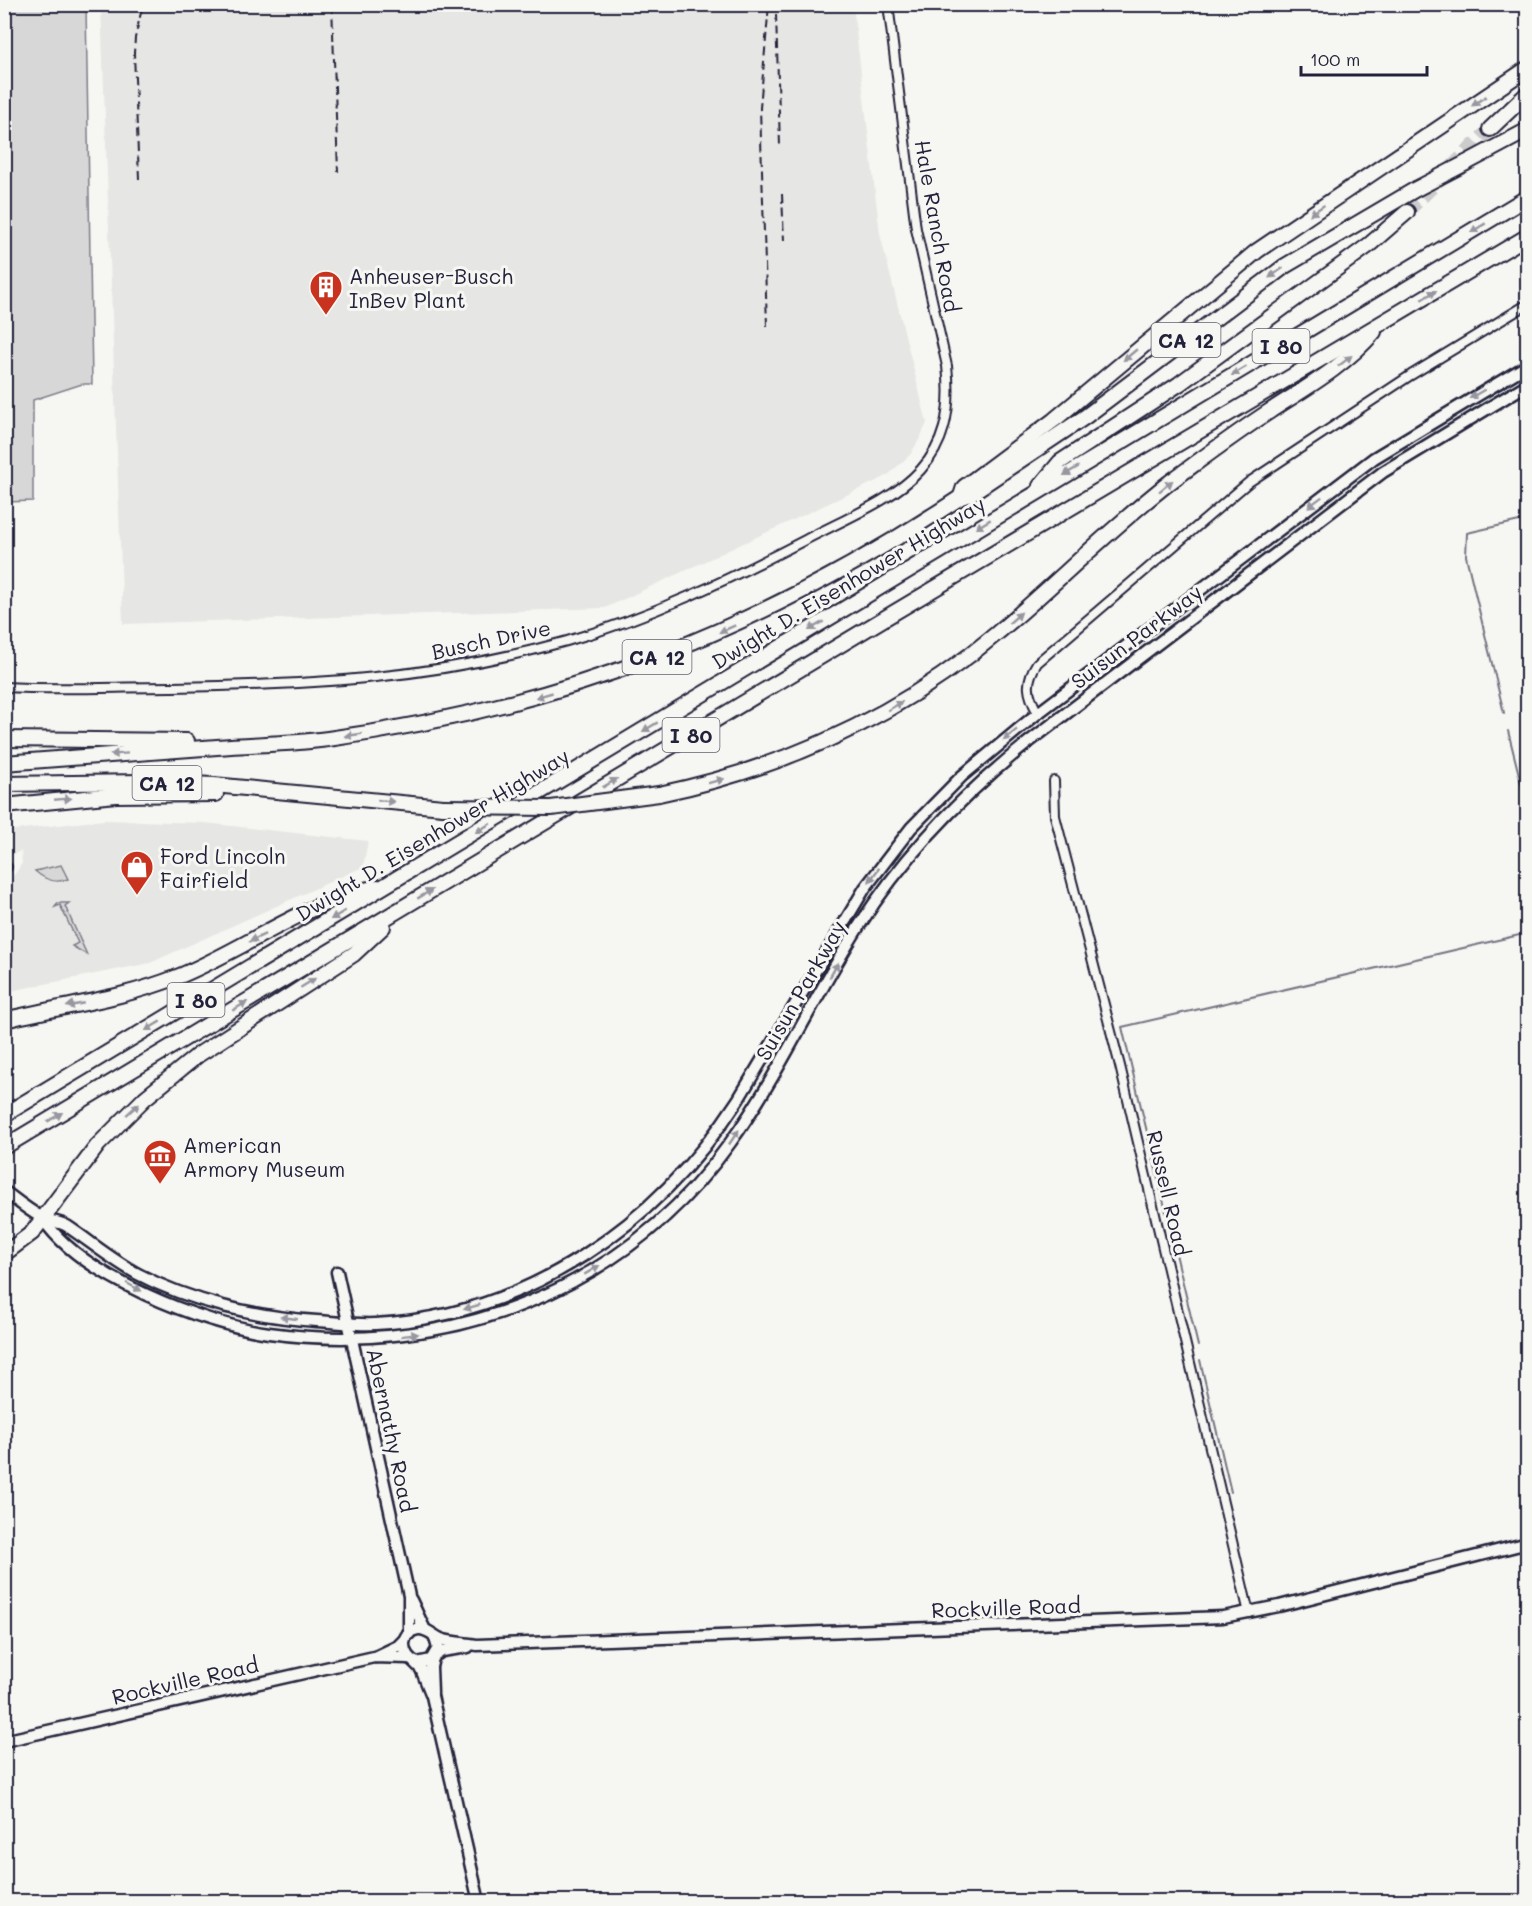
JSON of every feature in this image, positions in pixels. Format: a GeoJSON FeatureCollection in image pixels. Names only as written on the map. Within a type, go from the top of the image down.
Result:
{"type":"FeatureCollection","features":[{"type":"Feature","properties":{"kind":"highway"},"geometry":{"type":"LineString","coordinates":[[961,497],[964,487],[1053,420],[1257,251],[1527,68]]}},
{"type":"Feature","properties":{"kind":"highway"},"geometry":{"type":"LineString","coordinates":[[1490,129],[1527,93]]}},
{"type":"Feature","properties":{"kind":"highway","name":"CA 12"},"geometry":{"type":"LineString","coordinates":[[4,763],[324,739],[394,729],[500,707],[662,656],[801,594],[864,560],[961,497],[970,494],[1085,417],[1285,266],[1416,189],[1527,130]]}},
{"type":"Feature","properties":{"kind":"highway","name":"Dwight D. Eisenhower Highway"},"geometry":{"type":"LineString","coordinates":[[4,1115],[1527,197]]}},
{"type":"Feature","properties":{"kind":"highway"},"geometry":{"type":"LineString","coordinates":[[1033,494],[1060,462],[1179,384],[1369,245],[1407,212]]}},
{"type":"Feature","properties":{"kind":"highway","name":"I 80"},"geometry":{"type":"LineString","coordinates":[[4,1147],[1527,236]]}},
{"type":"Feature","properties":{"kind":"highway","name":"CA 12"},"geometry":{"type":"LineString","coordinates":[[4,784],[142,782],[443,807],[551,808],[659,794],[720,780],[820,744],[896,706],[924,687],[994,636],[1169,483],[1264,415],[1340,365],[1359,349],[1379,326]]}},
{"type":"Feature","properties":{"kind":"highway"},"geometry":{"type":"LineString","coordinates":[[4,739],[324,739]]}},
{"type":"Feature","properties":{"kind":"highway"},"geometry":{"type":"LineString","coordinates":[[4,806],[152,794],[329,796]]}},
{"type":"Feature","properties":{"kind":"highway"},"geometry":{"type":"LineString","coordinates":[[4,1020],[145,988],[178,977],[334,900],[361,890],[388,885]]}},
{"type":"Feature","properties":{"kind":"highway"},"geometry":{"type":"LineString","coordinates":[[4,1254],[32,1233],[98,1145],[145,1098],[198,1055],[354,954],[401,909]]}},
{"type":"Feature","properties":{"kind":"main road","name":"Suisun Parkway"},"geometry":{"type":"LineString","coordinates":[[43,1219],[65,1224],[92,1245],[140,1275],[193,1296],[269,1315],[347,1324],[375,1324],[423,1318],[470,1308],[527,1288],[581,1257],[648,1209],[686,1171],[717,1133],[845,918],[887,857],[962,776],[1038,713],[1374,458],[1527,365]]}},
{"type":"Feature","properties":{"kind":"main road","name":"Suisun Parkway"},"geometry":{"type":"LineString","coordinates":[[9,1194],[43,1219],[56,1237],[69,1247],[132,1287],[221,1324],[298,1336],[352,1339],[442,1329],[512,1309],[572,1282],[636,1240],[692,1189],[731,1142],[872,908],[924,839],[974,788],[1059,719],[1383,472],[1527,384]]}},
{"type":"Feature","properties":{"kind":"main road","name":"Abernathy Road"},"geometry":{"type":"LineString","coordinates":[[337,1272],[409,1596],[407,1636]]}},
{"type":"Feature","properties":{"kind":"main road","name":"Rockville Road"},"geometry":{"type":"LineString","coordinates":[[435,1657],[442,1651],[477,1645],[1194,1620],[1249,1613],[1527,1544]]}},
{"type":"Feature","properties":{"kind":"main road","name":"Abernathy Road"},"geometry":{"type":"LineString","coordinates":[[409,1596],[430,1632]]}},
{"type":"Feature","properties":{"kind":"main road","name":"Rockville Road"},"geometry":{"type":"LineString","coordinates":[[430,1632],[442,1640],[477,1645]]}},
{"type":"Feature","properties":{"kind":"main road"},"geometry":{"type":"LineString","coordinates":[[432,1696],[421,1669],[404,1649],[407,1636],[430,1632],[438,1645],[430,1667],[432,1696],[479,1902]]}},
{"type":"Feature","properties":{"kind":"main road","name":"Rockville Road"},"geometry":{"type":"LineString","coordinates":[[4,1741],[374,1657],[398,1646],[407,1636]]}},
{"type":"Feature","properties":{"kind":"main road","name":"Rockville Road"},"geometry":{"type":"LineString","coordinates":[[374,1657],[411,1660]]}},
{"type":"Feature","properties":{"kind":"main road"},"geometry":{"type":"LineString","coordinates":[[411,1660],[424,1663],[435,1657]]}},
{"type":"Feature","properties":{"kind":"street","name":"Hale Ranch Road"},"geometry":{"type":"LineString","coordinates":[[888,4],[916,229],[949,378],[949,409],[945,430],[936,451]]}},
{"type":"Feature","properties":{"kind":"street"},"geometry":{"type":"LineString","coordinates":[[1038,713],[1028,696],[1028,682],[1037,663],[1249,482],[1411,375],[1527,304]]}},
{"type":"Feature","properties":{"kind":"street","name":"Busch Drive"},"geometry":{"type":"LineString","coordinates":[[4,687],[260,686],[361,681],[472,664],[533,650],[628,621],[710,587],[769,559],[900,490],[920,472],[936,451]]}},
{"type":"Feature","properties":{"kind":"street","name":"Russell Road"},"geometry":{"type":"LineString","coordinates":[[1054,781],[1055,816],[1120,1066],[1249,1613]]}},
{"type":"Feature","properties":{"kind":"shaded area"},"geometry":{"type":"Polygon","coordinates":[[[5,4],[86,5],[92,384],[82,384],[33,400],[33,501],[5,502],[5,4]]]}},
{"type":"Feature","properties":{"kind":"shaded area"},"geometry":{"type":"Polygon","coordinates":[[[101,5],[853,5],[880,234],[927,423],[920,438],[910,455],[887,476],[605,608],[123,624],[101,5]]]}},
{"type":"Feature","properties":{"kind":"shaded area"},"geometry":{"type":"Polygon","coordinates":[[[104,820],[205,823],[368,841],[363,867],[150,963],[5,992],[5,882],[15,874],[22,863],[21,851],[5,858],[5,831],[104,820]]]}},
{"type":"Feature","properties":{"kind":"shaded area"},"geometry":{"type":"Polygon","coordinates":[[[61,865],[68,879],[50,880],[35,871],[61,865]]]}},
{"type":"Feature","properties":{"kind":"shaded area"},"geometry":{"type":"Polygon","coordinates":[[[58,903],[69,903],[65,906],[87,955],[72,946],[78,943],[60,905],[55,907],[58,903]]]}},
{"type":"Feature","properties":{"kind":"waterway"},"geometry":{"type":"LineString","coordinates":[[1504,713],[1466,556],[1467,533],[1528,519]]}},
{"type":"Feature","properties":{"kind":"waterway"},"geometry":{"type":"LineString","coordinates":[[1508,731],[1528,811]]}},
{"type":"Feature","properties":{"kind":"waterway"},"geometry":{"type":"LineString","coordinates":[[1198,1346],[1122,1027],[1528,933]]}},
{"type":"Feature","properties":{"kind":"waterway"},"geometry":{"type":"LineString","coordinates":[[1200,1360],[1231,1492]]}},
{"type":"Feature","properties":{"kind":"tunnel"},"geometry":{"type":"LineString","coordinates":[[1407,212],[1490,129]]}},
{"type":"Feature","properties":{"kind":"railway"},"geometry":{"type":"LineString","coordinates":[[139,179],[134,53],[143,4]]}},
{"type":"Feature","properties":{"kind":"railway"},"geometry":{"type":"LineString","coordinates":[[332,4],[338,172]]}},
{"type":"Feature","properties":{"kind":"railway"},"geometry":{"type":"LineString","coordinates":[[767,326],[760,108],[769,4]]}},
{"type":"Feature","properties":{"kind":"railway"},"geometry":{"type":"LineString","coordinates":[[776,14],[780,146]]}},
{"type":"Feature","properties":{"kind":"railway"},"geometry":{"type":"LineString","coordinates":[[782,194],[784,241]]}},
{"type":"Feature","properties":{"kind":"place","name":"Anheuser-Busch InBev Plant"},"geometry":{"type":"Point","coordinates":[326,316]}},
{"type":"Feature","properties":{"kind":"place","name":"Ford Lincoln Fairfield"},"geometry":{"type":"Point","coordinates":[137,896]}},
{"type":"Feature","properties":{"kind":"place","name":"American Armory Museum"},"geometry":{"type":"Point","coordinates":[160,1185]}}]}
